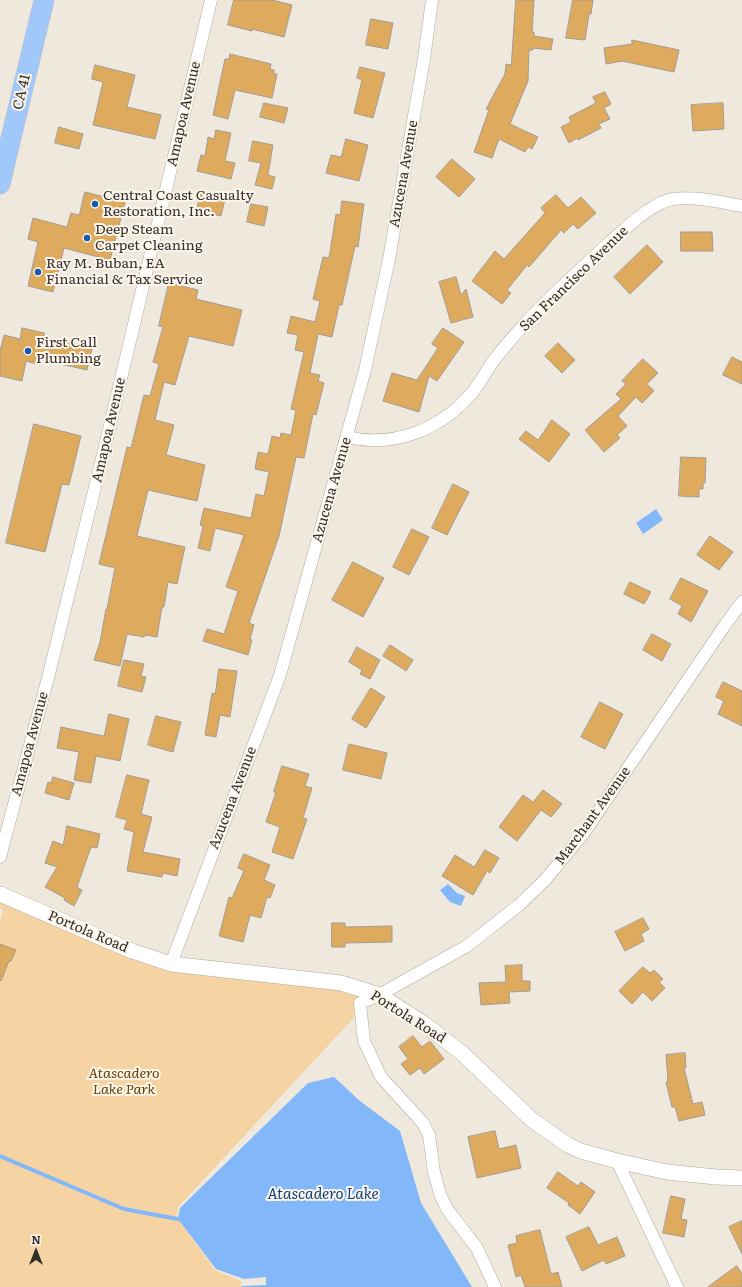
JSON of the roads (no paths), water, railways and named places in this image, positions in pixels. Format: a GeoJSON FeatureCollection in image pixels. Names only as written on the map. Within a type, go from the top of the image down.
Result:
{"type":"FeatureCollection","features":[{"type":"Feature","properties":{"kind":"main road","name":"CA 41"},"geometry":{"type":"LineString","coordinates":[[0,184],[44,0]]}},
{"type":"Feature","properties":{"kind":"street","name":"Amapoa Avenue"},"geometry":{"type":"LineString","coordinates":[[0,857],[49,674],[211,0]]}},
{"type":"Feature","properties":{"kind":"street","name":"Azucena Avenue"},"geometry":{"type":"LineString","coordinates":[[171,964],[280,675],[347,437],[365,370],[389,259],[424,59],[432,0]]}},
{"type":"Feature","properties":{"kind":"street","name":"San Francisco Avenue"},"geometry":{"type":"LineString","coordinates":[[347,437],[373,441],[402,438],[421,432],[438,423],[472,394],[495,358],[553,295],[620,233],[658,204],[672,199],[687,199],[707,200],[742,206]]}},
{"type":"Feature","properties":{"kind":"street","name":"Marchant Avenue"},"geometry":{"type":"LineString","coordinates":[[495,1287],[477,1248],[447,1209],[440,1194],[434,1172],[428,1135],[423,1123],[381,1077],[364,1041],[360,1003],[378,995],[467,946],[520,905],[545,880],[583,834],[742,602]]}},
{"type":"Feature","properties":{"kind":"street","name":"Portola Road"},"geometry":{"type":"LineString","coordinates":[[0,894],[132,951],[171,964],[341,983],[378,995],[423,1023],[446,1041],[462,1054],[532,1120],[557,1138],[581,1151],[667,1172],[742,1178]]}},
{"type":"Feature","properties":{"kind":"street"},"geometry":{"type":"LineString","coordinates":[[617,1161],[677,1287]]}},
{"type":"Feature","properties":{"kind":"water"},"geometry":{"type":"Polygon","coordinates":[[[656,509],[663,520],[643,534],[636,523],[656,509]]]}},
{"type":"Feature","properties":{"kind":"water"},"geometry":{"type":"Polygon","coordinates":[[[448,884],[457,893],[465,896],[461,906],[450,902],[440,890],[448,884]]]}},
{"type":"Feature","properties":{"kind":"water","name":"Atascadero Lake"},"geometry":{"type":"Polygon","coordinates":[[[334,1077],[360,1101],[400,1131],[421,1203],[472,1287],[242,1287],[266,1285],[266,1277],[244,1279],[216,1269],[178,1219],[180,1208],[308,1083],[334,1077]]]}},
{"type":"Feature","properties":{"kind":"waterway"},"geometry":{"type":"LineString","coordinates":[[0,1156],[124,1209],[178,1219]]}},
{"type":"Feature","properties":{"kind":"place","name":"Central Coast Casualty Restoration, Inc."},"geometry":{"type":"Point","coordinates":[95,204]}},
{"type":"Feature","properties":{"kind":"place","name":"Deep Steam Carpet Cleaning"},"geometry":{"type":"Point","coordinates":[87,238]}},
{"type":"Feature","properties":{"kind":"place","name":"Ray M. Buban, EA Financial & Tax Service"},"geometry":{"type":"Point","coordinates":[38,272]}},
{"type":"Feature","properties":{"kind":"place","name":"First Call Plumbing"},"geometry":{"type":"Point","coordinates":[28,351]}},
{"type":"Feature","properties":{"kind":"park label","name":"Atascadero Lake Park"},"geometry":{"type":"Point","coordinates":[124,1082]}}]}
